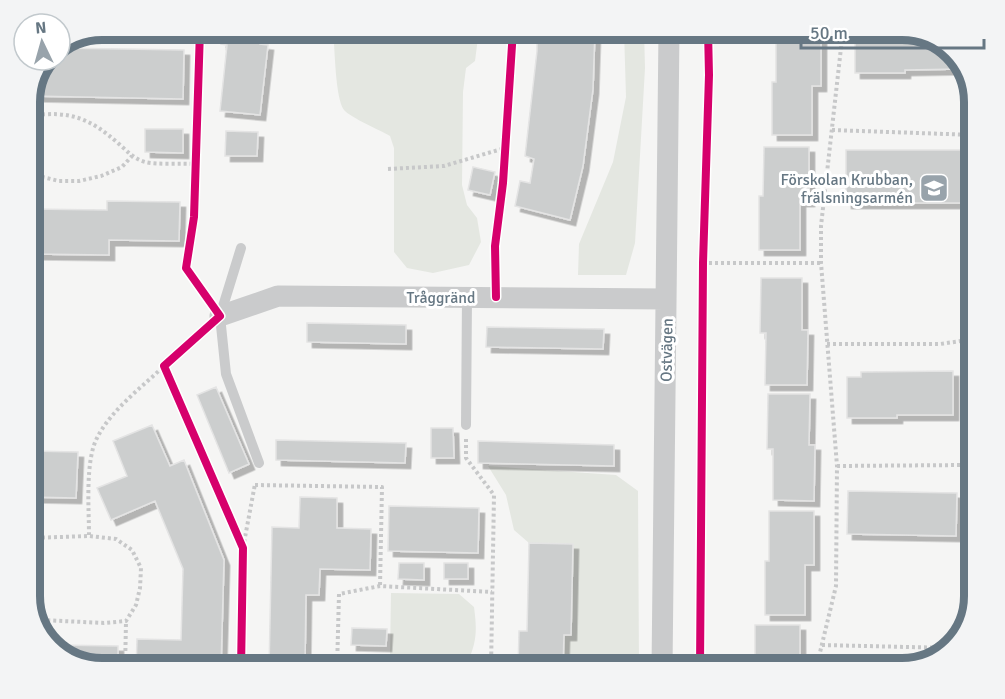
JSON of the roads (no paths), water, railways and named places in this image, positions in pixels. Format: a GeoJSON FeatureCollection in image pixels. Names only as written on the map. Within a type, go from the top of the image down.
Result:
{"type":"FeatureCollection","features":[{"type":"Feature","properties":{"kind":"street","name":"Ostvägen"},"geometry":{"type":"LineString","coordinates":[[662,658],[669,40]]}},
{"type":"Feature","properties":{"kind":"street","name":"Tråggränd"},"geometry":{"type":"LineString","coordinates":[[220,316],[278,296],[666,299]]}},
{"type":"Feature","properties":{"kind":"lane"},"geometry":{"type":"LineString","coordinates":[[241,248],[220,316],[226,374],[259,463]]}},
{"type":"Feature","properties":{"kind":"lane"},"geometry":{"type":"LineString","coordinates":[[466,425],[467,297]]}},
{"type":"Feature","properties":{"kind":"place","name":"Förskolan Krubban, frälsningsarmén"},"geometry":{"type":"Point","coordinates":[934,188]}}]}
